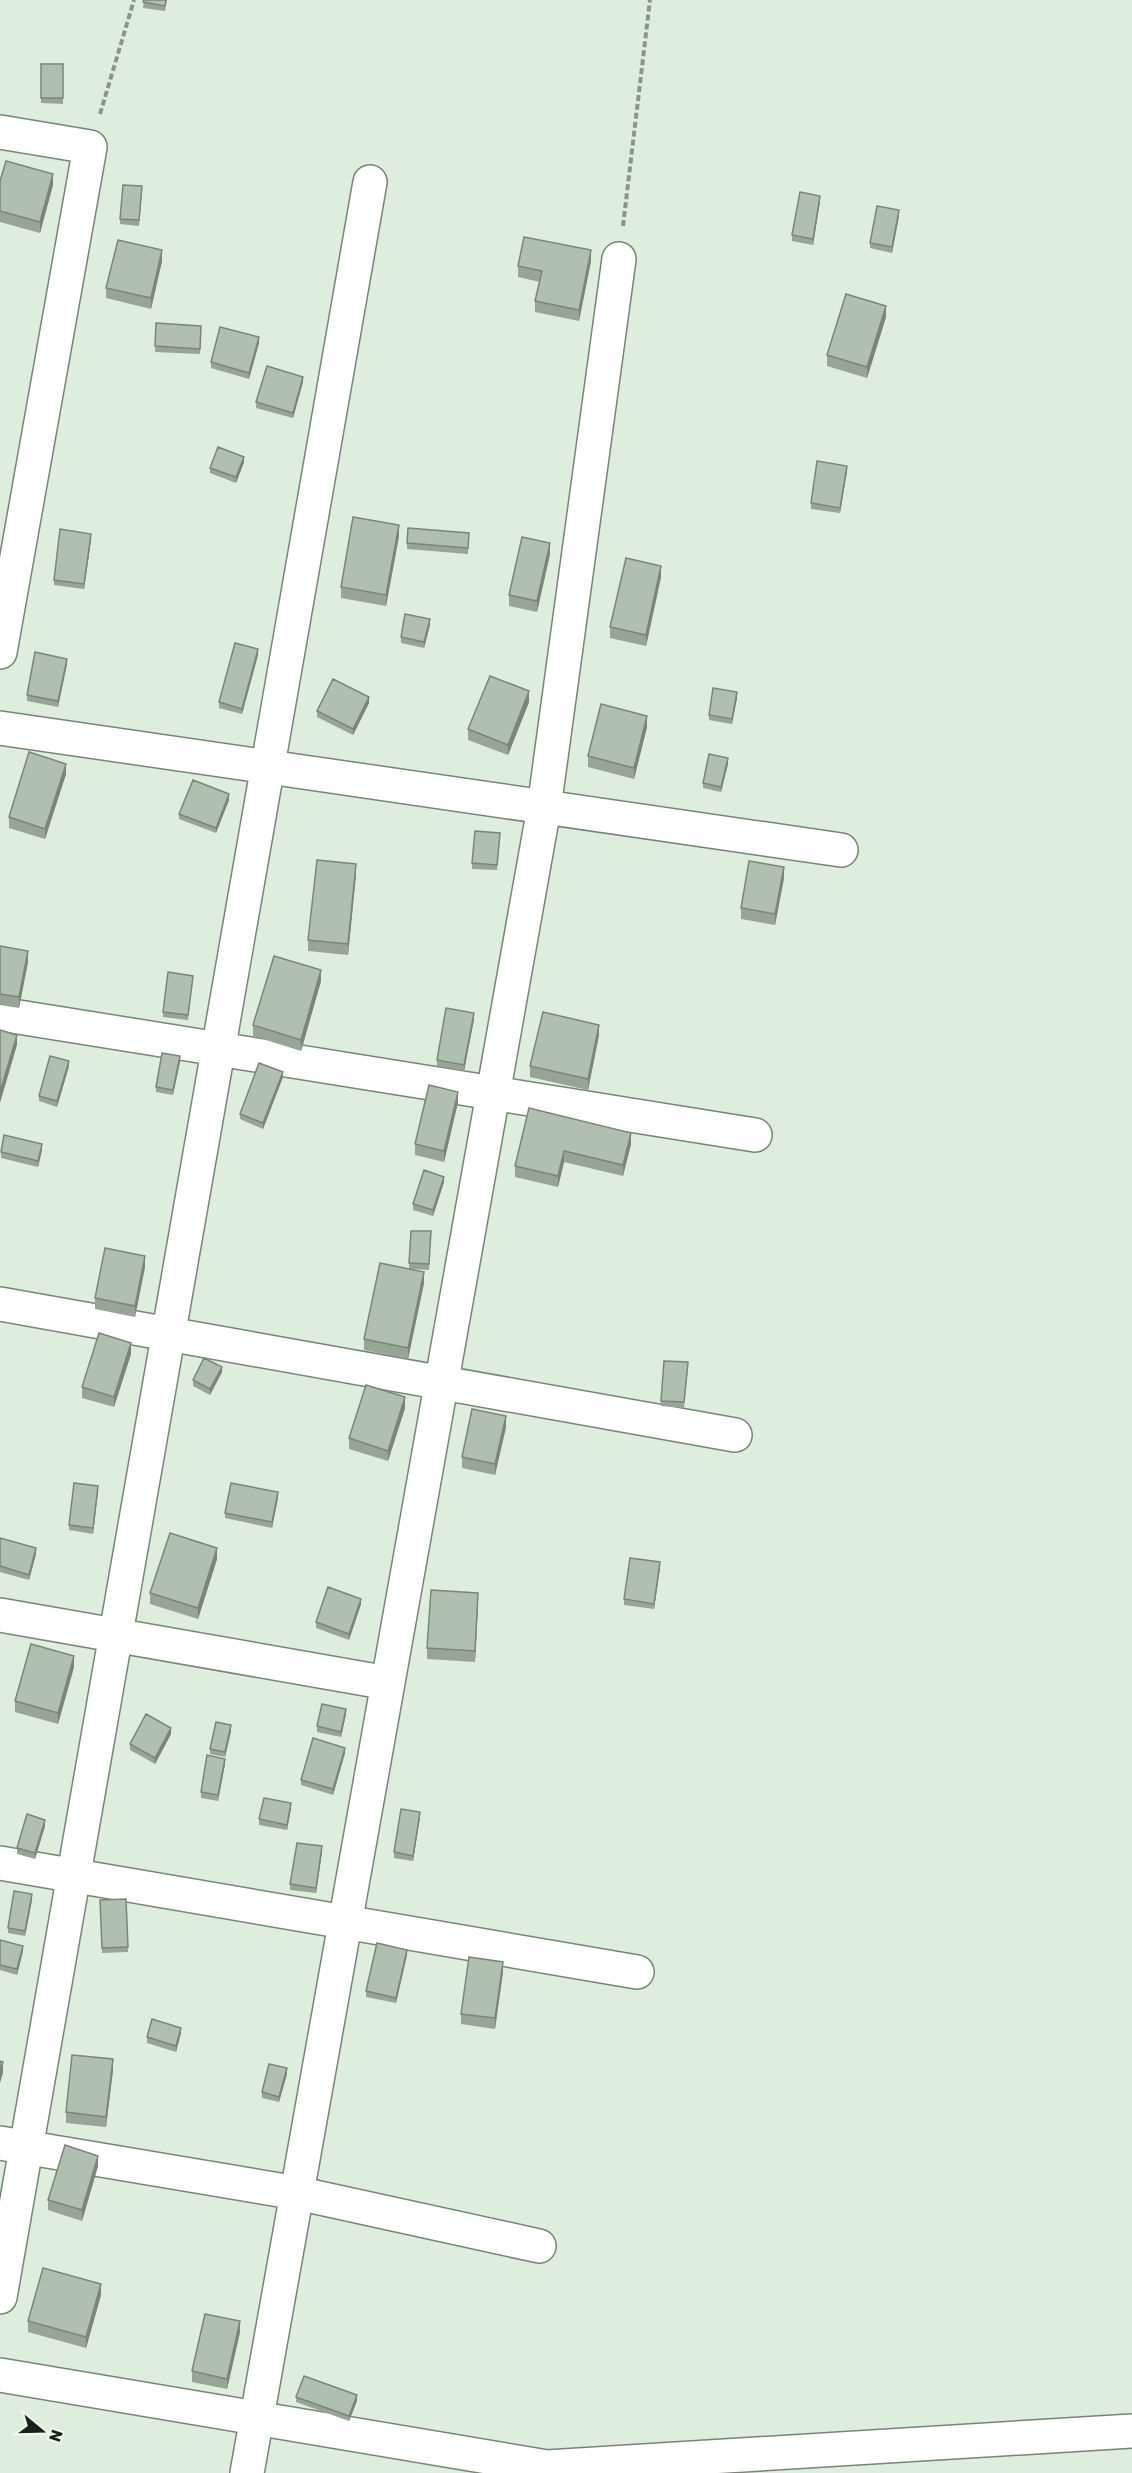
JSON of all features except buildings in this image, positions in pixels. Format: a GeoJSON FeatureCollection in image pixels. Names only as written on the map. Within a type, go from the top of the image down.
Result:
{"type":"FeatureCollection","features":[{"type":"Feature","properties":{"kind":"street"},"geometry":{"type":"LineString","coordinates":[[0,132],[90,147],[0,652]]}},
{"type":"Feature","properties":{"kind":"street"},"geometry":{"type":"LineString","coordinates":[[0,2298],[13,2145],[74,1876],[370,182]]}},
{"type":"Feature","properties":{"kind":"street"},"geometry":{"type":"LineString","coordinates":[[247,2473],[544,808],[619,259]]}},
{"type":"Feature","properties":{"kind":"street"},"geometry":{"type":"LineString","coordinates":[[0,728],[841,850]]}},
{"type":"Feature","properties":{"kind":"street"},"geometry":{"type":"LineString","coordinates":[[0,1014],[755,1135]]}},
{"type":"Feature","properties":{"kind":"street"},"geometry":{"type":"LineString","coordinates":[[0,1304],[735,1435]]}},
{"type":"Feature","properties":{"kind":"street"},"geometry":{"type":"LineString","coordinates":[[0,1615],[388,1683]]}},
{"type":"Feature","properties":{"kind":"street"},"geometry":{"type":"LineString","coordinates":[[0,1863],[637,1972]]}},
{"type":"Feature","properties":{"kind":"street"},"geometry":{"type":"LineString","coordinates":[[13,2145],[297,2193],[539,2246]]}},
{"type":"Feature","properties":{"kind":"street"},"geometry":{"type":"LineString","coordinates":[[0,2375],[546,2470],[1132,2430]]}},
{"type":"Feature","properties":{"kind":"path"},"geometry":{"type":"LineString","coordinates":[[90,147],[134,0]]}},
{"type":"Feature","properties":{"kind":"path"},"geometry":{"type":"LineString","coordinates":[[619,259],[650,0]]}}]}
